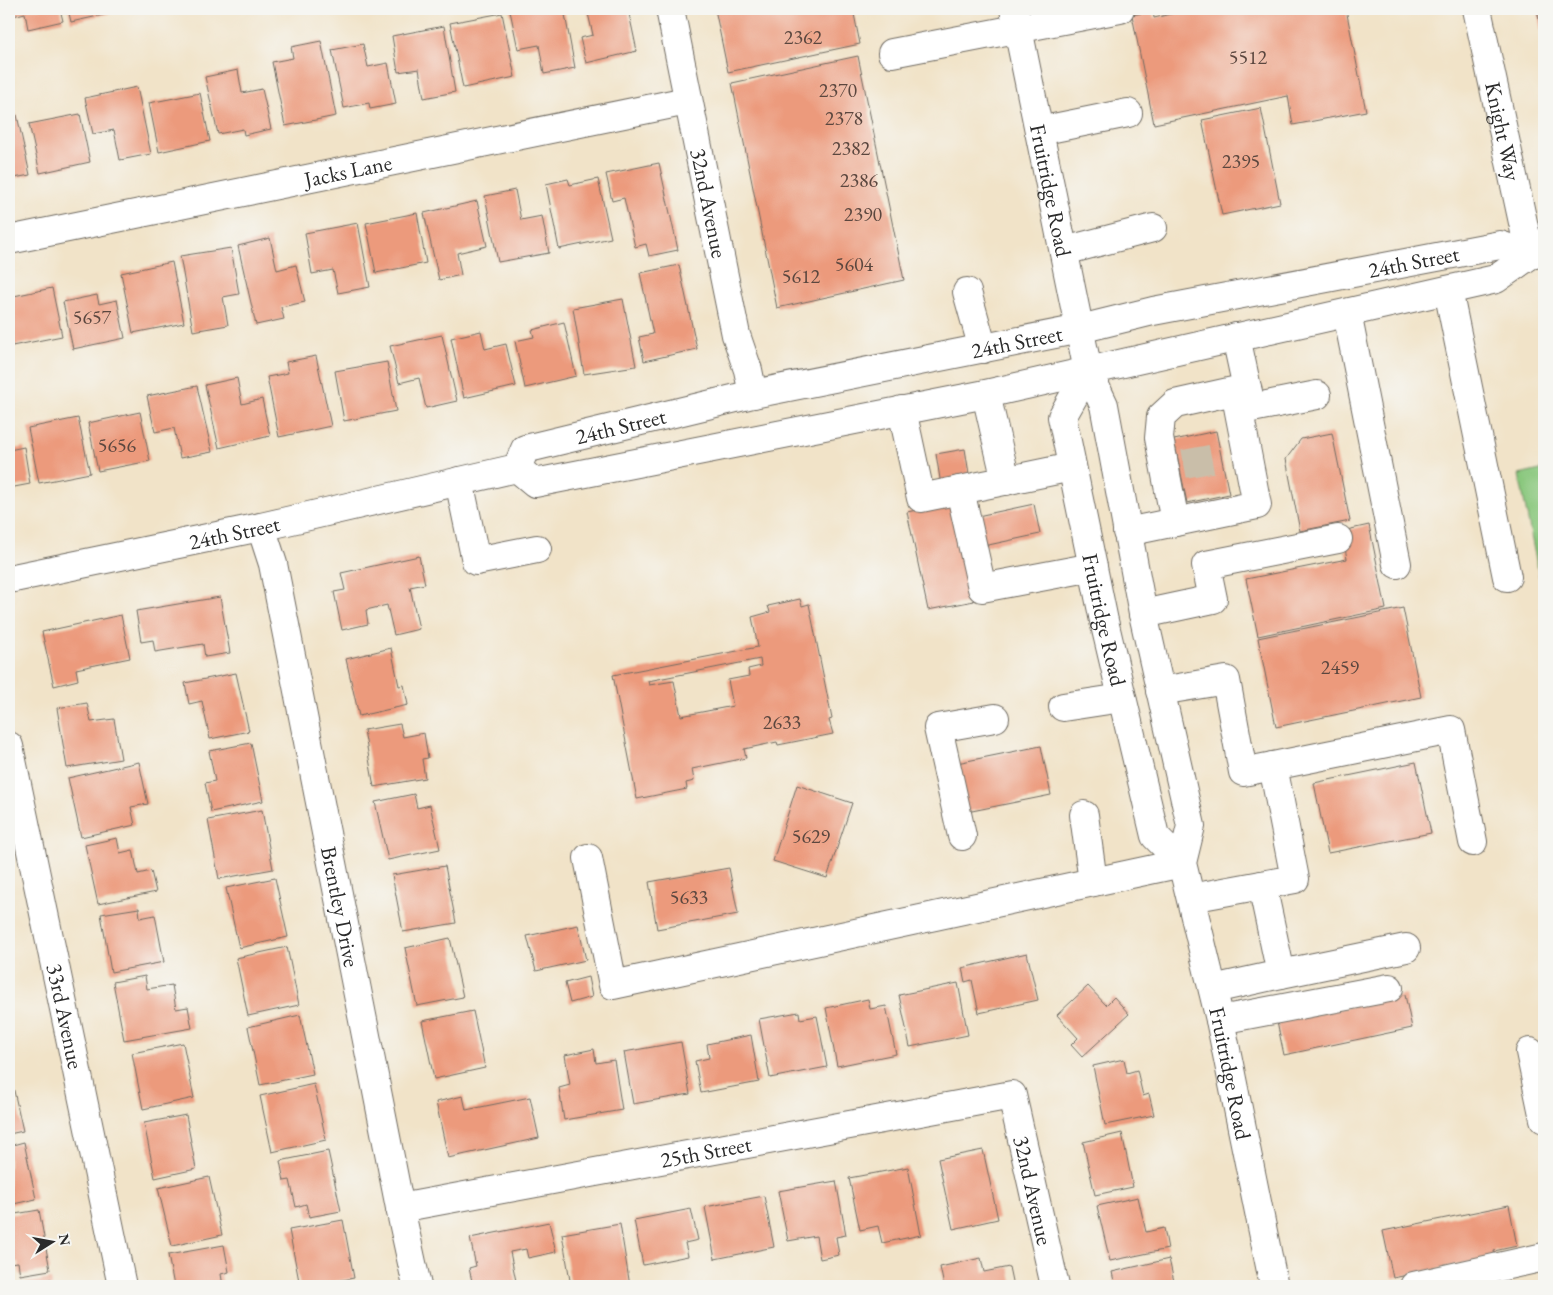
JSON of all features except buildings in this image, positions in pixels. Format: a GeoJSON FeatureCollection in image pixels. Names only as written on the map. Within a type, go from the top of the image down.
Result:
{"type":"FeatureCollection","features":[{"type":"Feature","properties":{"kind":"street","name":"32nd Avenue"},"geometry":{"type":"LineString","coordinates":[[670,9],[687,101],[736,335],[748,370],[753,394]]}},
{"type":"Feature","properties":{"kind":"street"},"geometry":{"type":"LineString","coordinates":[[892,53],[1016,19],[1120,9]]}},
{"type":"Feature","properties":{"kind":"street","name":"Knight Way"},"geometry":{"type":"LineString","coordinates":[[1477,9],[1537,253]]}},
{"type":"Feature","properties":{"kind":"street","name":"Fruitridge Road"},"geometry":{"type":"LineString","coordinates":[[1016,19],[1088,371],[1104,405],[1127,532],[1160,691],[1191,826],[1182,863],[1220,1020],[1274,1286]]}},
{"type":"Feature","properties":{"kind":"street","name":"Jacks Lane"},"geometry":{"type":"LineString","coordinates":[[9,240],[687,101]]}},
{"type":"Feature","properties":{"kind":"street"},"geometry":{"type":"LineString","coordinates":[[1039,131],[1128,113]]}},
{"type":"Feature","properties":{"kind":"street"},"geometry":{"type":"LineString","coordinates":[[1064,251],[1153,228]]}},
{"type":"Feature","properties":{"kind":"street","name":"24th Street"},"geometry":{"type":"LineString","coordinates":[[517,468],[525,449],[753,394],[1080,329],[1154,312],[1500,245],[1537,253]]}},
{"type":"Feature","properties":{"kind":"street","name":"24th Street"},"geometry":{"type":"LineString","coordinates":[[517,468],[535,483],[986,394],[1496,279],[1537,253]]}},
{"type":"Feature","properties":{"kind":"street"},"geometry":{"type":"LineString","coordinates":[[1448,290],[1507,577]]}},
{"type":"Feature","properties":{"kind":"street"},"geometry":{"type":"LineString","coordinates":[[966,292],[982,349]]}},
{"type":"Feature","properties":{"kind":"street"},"geometry":{"type":"LineString","coordinates":[[1347,313],[1397,564]]}},
{"type":"Feature","properties":{"kind":"street"},"geometry":{"type":"LineString","coordinates":[[1127,532],[1257,505],[1236,454],[1241,390],[1236,337]]}},
{"type":"Feature","properties":{"kind":"street","name":"Fruitridge Road"},"geometry":{"type":"LineString","coordinates":[[1088,371],[1062,417],[1104,621],[1155,836],[1182,863]]}},
{"type":"Feature","properties":{"kind":"street"},"geometry":{"type":"LineString","coordinates":[[1241,390],[1252,408],[1317,395]]}},
{"type":"Feature","properties":{"kind":"street"},"geometry":{"type":"LineString","coordinates":[[1175,522],[1174,466],[1159,438],[1161,417],[1175,404],[1241,390]]}},
{"type":"Feature","properties":{"kind":"street"},"geometry":{"type":"LineString","coordinates":[[986,394],[1006,481]]}},
{"type":"Feature","properties":{"kind":"street"},"geometry":{"type":"LineString","coordinates":[[902,410],[921,498],[1072,467]]}},
{"type":"Feature","properties":{"kind":"street","name":"24th Street"},"geometry":{"type":"LineString","coordinates":[[9,579],[261,527],[517,468]]}},
{"type":"Feature","properties":{"kind":"street"},"geometry":{"type":"LineString","coordinates":[[459,481],[476,561],[536,549]]}},
{"type":"Feature","properties":{"kind":"street"},"geometry":{"type":"LineString","coordinates":[[960,490],[982,588],[1093,567]]}},
{"type":"Feature","properties":{"kind":"street","name":"Brentley Drive"},"geometry":{"type":"LineString","coordinates":[[261,527],[273,564],[417,1286]]}},
{"type":"Feature","properties":{"kind":"street"},"geometry":{"type":"LineString","coordinates":[[1144,614],[1213,599],[1206,565],[1338,539]]}},
{"type":"Feature","properties":{"kind":"street"},"geometry":{"type":"LineString","coordinates":[[1160,691],[1226,680],[1243,772],[1450,730],[1473,842]]}},
{"type":"Feature","properties":{"kind":"street"},"geometry":{"type":"LineString","coordinates":[[1063,707],[1122,698]]}},
{"type":"Feature","properties":{"kind":"street"},"geometry":{"type":"LineString","coordinates":[[962,836],[938,728],[995,718]]}},
{"type":"Feature","properties":{"kind":"street","name":"33rd Avenue"},"geometry":{"type":"LineString","coordinates":[[9,746],[122,1286]]}},
{"type":"Feature","properties":{"kind":"street"},"geometry":{"type":"LineString","coordinates":[[1191,898],[1295,878],[1273,766]]}},
{"type":"Feature","properties":{"kind":"street"},"geometry":{"type":"LineString","coordinates":[[1084,815],[1093,882]]}},
{"type":"Feature","properties":{"kind":"street"},"geometry":{"type":"LineString","coordinates":[[588,858],[612,985],[1182,863]]}},
{"type":"Feature","properties":{"kind":"street"},"geometry":{"type":"LineString","coordinates":[[1262,885],[1281,974]]}},
{"type":"Feature","properties":{"kind":"street"},"geometry":{"type":"LineString","coordinates":[[1213,989],[1406,948]]}},
{"type":"Feature","properties":{"kind":"street"},"geometry":{"type":"LineString","coordinates":[[1220,1020],[1389,988]]}},
{"type":"Feature","properties":{"kind":"street"},"geometry":{"type":"LineString","coordinates":[[1530,1052],[1544,1118]]}},
{"type":"Feature","properties":{"kind":"street","name":"32nd Avenue"},"geometry":{"type":"LineString","coordinates":[[1012,1094],[1055,1286]]}},
{"type":"Feature","properties":{"kind":"street","name":"25th Street"},"geometry":{"type":"LineString","coordinates":[[400,1208],[1012,1094]]}},
{"type":"Feature","properties":{"kind":"street"},"geometry":{"type":"LineString","coordinates":[[1414,1286],[1544,1257]]}},
{"type":"Feature","properties":{"kind":"green space"},"geometry":{"type":"Polygon","coordinates":[[[1544,469],[1544,601],[1519,475],[1544,469]]]}},
{"type":"Feature","properties":{"kind":"tunnel"},"geometry":{"type":"LineString","coordinates":[[1184,464],[1225,456]]}}]}
